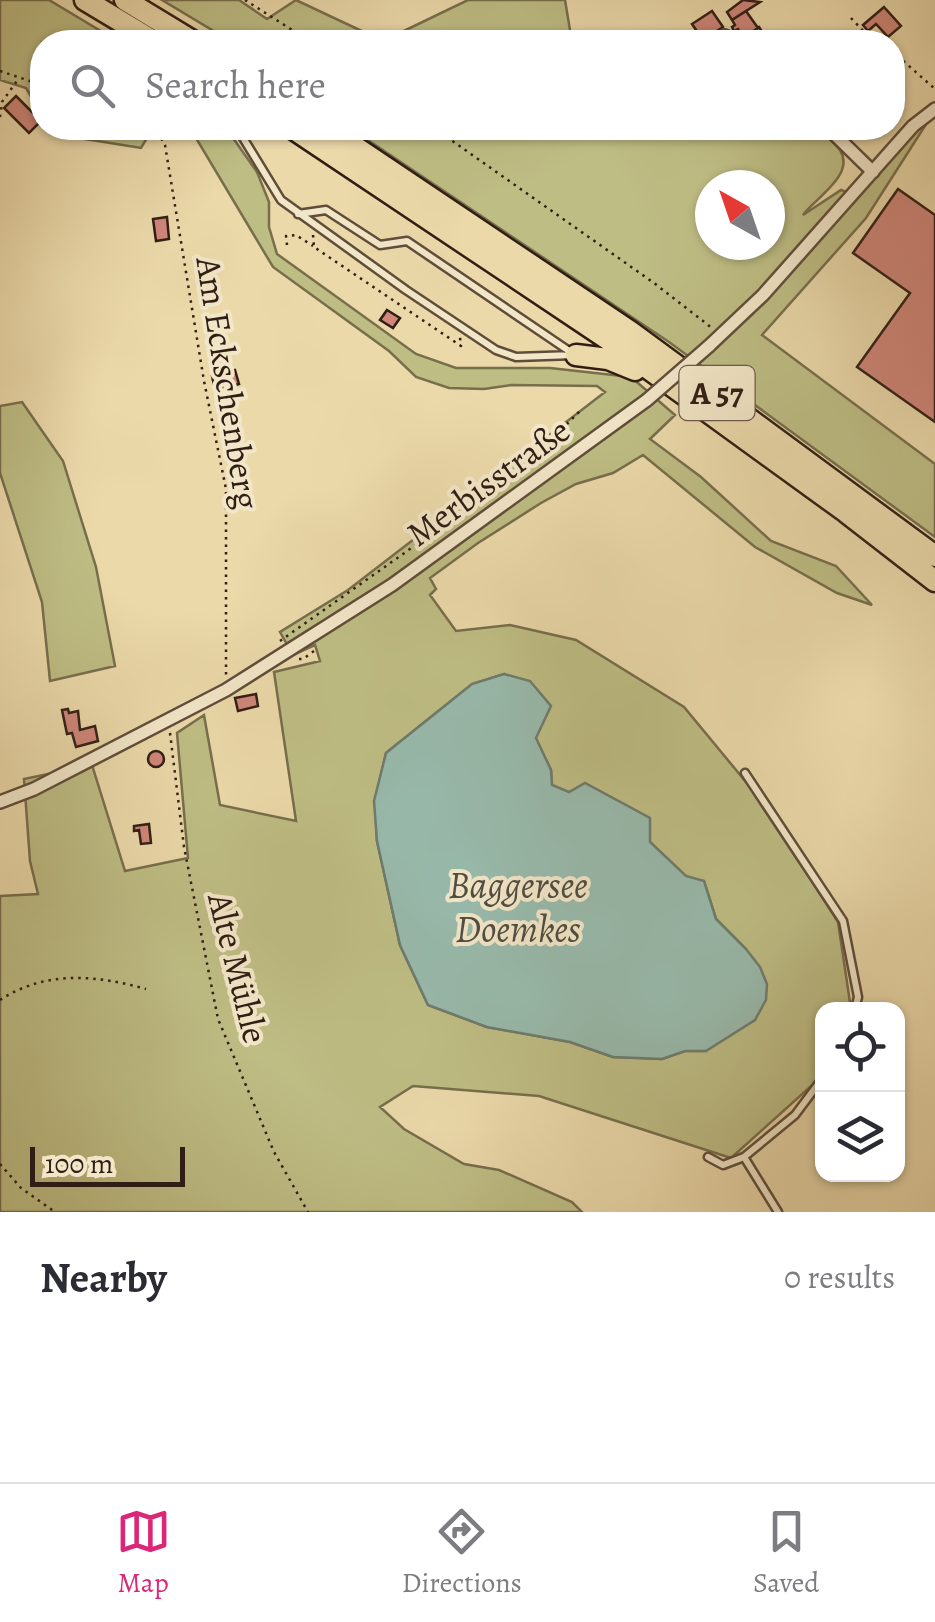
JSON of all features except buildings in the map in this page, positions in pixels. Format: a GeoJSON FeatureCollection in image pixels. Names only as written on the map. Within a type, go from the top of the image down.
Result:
{"type":"FeatureCollection","features":[{"type":"Feature","properties":{"kind":"highway"},"geometry":{"type":"LineString","coordinates":[[85,0],[135,30]]}},
{"type":"Feature","properties":{"kind":"highway"},"geometry":{"type":"LineString","coordinates":[[125,0],[174,30]]}},
{"type":"Feature","properties":{"kind":"highway","name":"A 57"},"geometry":{"type":"LineString","coordinates":[[310,140],[482,253],[846,512],[935,581]]}},
{"type":"Feature","properties":{"kind":"highway","name":"A 57"},"geometry":{"type":"LineString","coordinates":[[345,140],[631,332],[935,556]]}},
{"type":"Feature","properties":{"kind":"highway"},"geometry":{"type":"LineString","coordinates":[[576,355],[627,365],[718,421]]}},
{"type":"Feature","properties":{"kind":"street","name":"Merbisstraße"},"geometry":{"type":"LineString","coordinates":[[905,135],[935,109]]}},
{"type":"Feature","properties":{"kind":"street"},"geometry":{"type":"LineString","coordinates":[[840,140],[873,172]]}},
{"type":"Feature","properties":{"kind":"street","name":"Merbisstraße"},"geometry":{"type":"LineString","coordinates":[[0,802],[34,789],[226,690],[392,585],[647,400],[764,295],[901,140]]}},
{"type":"Feature","properties":{"kind":"lane"},"geometry":{"type":"LineString","coordinates":[[244,140],[281,200],[296,214],[496,350],[516,357],[576,355]]}},
{"type":"Feature","properties":{"kind":"lane"},"geometry":{"type":"LineString","coordinates":[[296,214],[326,210],[380,245],[406,241],[576,355]]}},
{"type":"Feature","properties":{"kind":"lane"},"geometry":{"type":"LineString","coordinates":[[745,773],[842,921],[856,1002]]}},
{"type":"Feature","properties":{"kind":"lane"},"geometry":{"type":"LineString","coordinates":[[708,1157],[723,1165],[744,1157],[795,1115],[815,1088]]}},
{"type":"Feature","properties":{"kind":"lane"},"geometry":{"type":"LineString","coordinates":[[744,1157],[778,1212]]}},
{"type":"Feature","properties":{"kind":"path"},"geometry":{"type":"LineString","coordinates":[[249,1],[293,30]]}},
{"type":"Feature","properties":{"kind":"path"},"geometry":{"type":"LineString","coordinates":[[851,18],[862,30]]}},
{"type":"Feature","properties":{"kind":"path"},"geometry":{"type":"LineString","coordinates":[[905,62],[935,89]]}},
{"type":"Feature","properties":{"kind":"path"},"geometry":{"type":"LineString","coordinates":[[0,71],[30,81]]}},
{"type":"Feature","properties":{"kind":"path"},"geometry":{"type":"LineString","coordinates":[[0,116],[2,102],[19,77]]}},
{"type":"Feature","properties":{"kind":"path","name":"Am Eckschenberg"},"geometry":{"type":"LineString","coordinates":[[162,140],[226,488],[226,690]]}},
{"type":"Feature","properties":{"kind":"path"},"geometry":{"type":"LineString","coordinates":[[451,140],[721,335]]}},
{"type":"Feature","properties":{"kind":"path"},"geometry":{"type":"LineString","coordinates":[[311,224],[314,247]]}},
{"type":"Feature","properties":{"kind":"path"},"geometry":{"type":"LineString","coordinates":[[287,245],[286,236],[296,235],[461,346],[460,326]]}},
{"type":"Feature","properties":{"kind":"path"},"geometry":{"type":"LineString","coordinates":[[314,651],[303,659],[279,655],[280,640],[492,491],[580,411]]}},
{"type":"Feature","properties":{"kind":"path","name":"Alte Mühle"},"geometry":{"type":"LineString","coordinates":[[169,721],[184,847],[218,1019],[274,1152],[308,1212]]}},
{"type":"Feature","properties":{"kind":"path"},"geometry":{"type":"LineString","coordinates":[[0,1000],[42,980],[106,978],[146,990]]}},
{"type":"Feature","properties":{"kind":"path"},"geometry":{"type":"LineString","coordinates":[[0,1164],[21,1188],[56,1212]]}},
{"type":"Feature","properties":{"kind":"shaded area"},"geometry":{"type":"Polygon","coordinates":[[[0,0],[49,0],[99,30],[30,30],[30,95],[26,88],[0,80],[0,0]]]}},
{"type":"Feature","properties":{"kind":"shaded area"},"geometry":{"type":"Polygon","coordinates":[[[162,0],[239,0],[267,19],[296,0],[360,30],[212,30],[162,0]]]}},
{"type":"Feature","properties":{"kind":"shaded area"},"geometry":{"type":"Polygon","coordinates":[[[468,0],[565,0],[570,30],[406,30],[468,0]]]}},
{"type":"Feature","properties":{"kind":"shaded area"},"geometry":{"type":"Polygon","coordinates":[[[920,123],[925,126],[866,218],[762,335],[935,464],[935,537],[669,342],[368,140],[831,140],[840,150],[843,168],[832,186],[803,215],[841,190],[849,193],[920,123]]]}},
{"type":"Feature","properties":{"kind":"shaded area"},"geometry":{"type":"Polygon","coordinates":[[[91,140],[146,140],[141,148],[91,140]]]}},
{"type":"Feature","properties":{"kind":"shaded area"},"geometry":{"type":"Polygon","coordinates":[[[197,140],[234,140],[257,172],[269,202],[269,227],[277,254],[416,354],[456,368],[550,368],[631,377],[675,415],[650,439],[701,477],[771,541],[836,566],[872,605],[837,593],[755,547],[643,455],[613,473],[576,484],[541,503],[430,578],[436,589],[430,595],[456,631],[510,625],[576,640],[684,707],[760,799],[838,922],[850,1002],[815,1002],[815,1083],[731,1158],[539,1096],[413,1086],[380,1107],[404,1129],[464,1164],[499,1170],[572,1202],[582,1212],[0,1212],[0,896],[38,894],[30,861],[24,779],[92,765],[125,871],[188,858],[177,733],[204,715],[220,805],[296,821],[274,672],[320,661],[315,645],[293,655],[280,632],[348,590],[605,392],[597,386],[449,388],[416,377],[389,351],[273,267],[197,140]],[[504,674],[472,684],[386,753],[375,801],[377,841],[400,945],[428,1005],[487,1027],[570,1042],[613,1057],[662,1059],[685,1051],[706,1051],[746,949],[716,919],[704,881],[686,877],[650,842],[552,785],[551,770],[504,674]]]}},
{"type":"Feature","properties":{"kind":"shaded area"},"geometry":{"type":"Polygon","coordinates":[[[22,402],[63,461],[96,567],[115,666],[50,681],[42,602],[0,473],[0,406],[22,402]]]}},
{"type":"Feature","properties":{"kind":"water","name":"Baggersee Doemkes"},"geometry":{"type":"Polygon","coordinates":[[[504,674],[530,681],[551,706],[536,738],[551,770],[552,785],[569,792],[585,783],[650,818],[650,842],[686,876],[704,881],[716,919],[760,967],[767,984],[766,1000],[755,1020],[706,1051],[685,1051],[662,1059],[613,1057],[570,1042],[487,1027],[428,1005],[400,945],[377,841],[374,801],[386,753],[472,684],[504,674]]]}}]}
